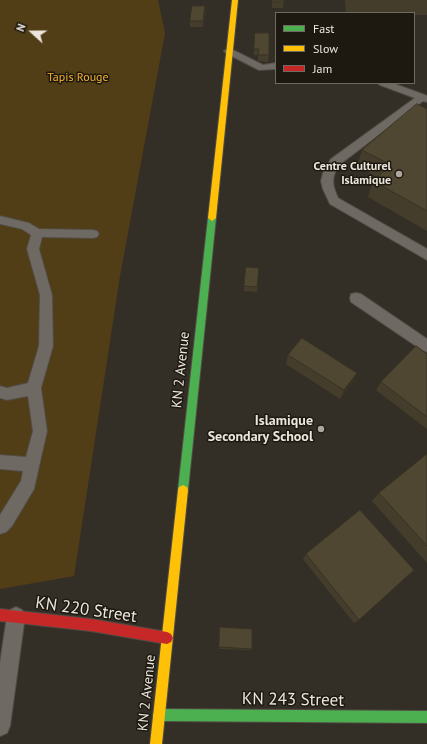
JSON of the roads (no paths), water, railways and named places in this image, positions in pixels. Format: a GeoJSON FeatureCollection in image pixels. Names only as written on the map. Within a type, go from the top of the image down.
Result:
{"type":"FeatureCollection","features":[{"type":"Feature","properties":{"kind":"main road","name":"KN 2 Avenue"},"geometry":{"type":"LineString","coordinates":[[156,744],[235,0]]}},
{"type":"Feature","properties":{"kind":"main road","name":"KN 220 Street"},"geometry":{"type":"LineString","coordinates":[[8,615],[91,625],[167,638]]}},
{"type":"Feature","properties":{"kind":"main road","name":"KN 243 Street"},"geometry":{"type":"LineString","coordinates":[[159,715],[427,717]]}},
{"type":"Feature","properties":{"kind":"lane"},"geometry":{"type":"LineString","coordinates":[[229,51],[262,68],[275,66]]}},
{"type":"Feature","properties":{"kind":"lane"},"geometry":{"type":"LineString","coordinates":[[386,84],[425,98]]}},
{"type":"Feature","properties":{"kind":"lane"},"geometry":{"type":"LineString","coordinates":[[425,98],[336,162],[327,175],[327,188],[334,201],[427,255]]}},
{"type":"Feature","properties":{"kind":"lane"},"geometry":{"type":"LineString","coordinates":[[0,220],[25,226],[37,233],[93,234]]}},
{"type":"Feature","properties":{"kind":"lane"},"geometry":{"type":"LineString","coordinates":[[0,526],[6,520],[28,484],[40,431],[34,388],[46,346],[46,295],[33,249],[37,233]]}},
{"type":"Feature","properties":{"kind":"lane"},"geometry":{"type":"LineString","coordinates":[[356,298],[427,346]]}},
{"type":"Feature","properties":{"kind":"lane"},"geometry":{"type":"LineString","coordinates":[[0,392],[7,394],[34,388]]}},
{"type":"Feature","properties":{"kind":"lane"},"geometry":{"type":"LineString","coordinates":[[0,462],[32,465]]}},
{"type":"Feature","properties":{"kind":"lane"},"geometry":{"type":"LineString","coordinates":[[0,726],[8,615]]}},
{"type":"Feature","properties":{"kind":"place","name":"Centre Culturel Islamique"},"geometry":{"type":"Point","coordinates":[399,174]}},
{"type":"Feature","properties":{"kind":"place","name":"Islamique Secondary School"},"geometry":{"type":"Point","coordinates":[321,429]}},
{"type":"Feature","properties":{"kind":"park label","name":"Tapis Rouge"},"geometry":{"type":"Point","coordinates":[78,78]}}]}
